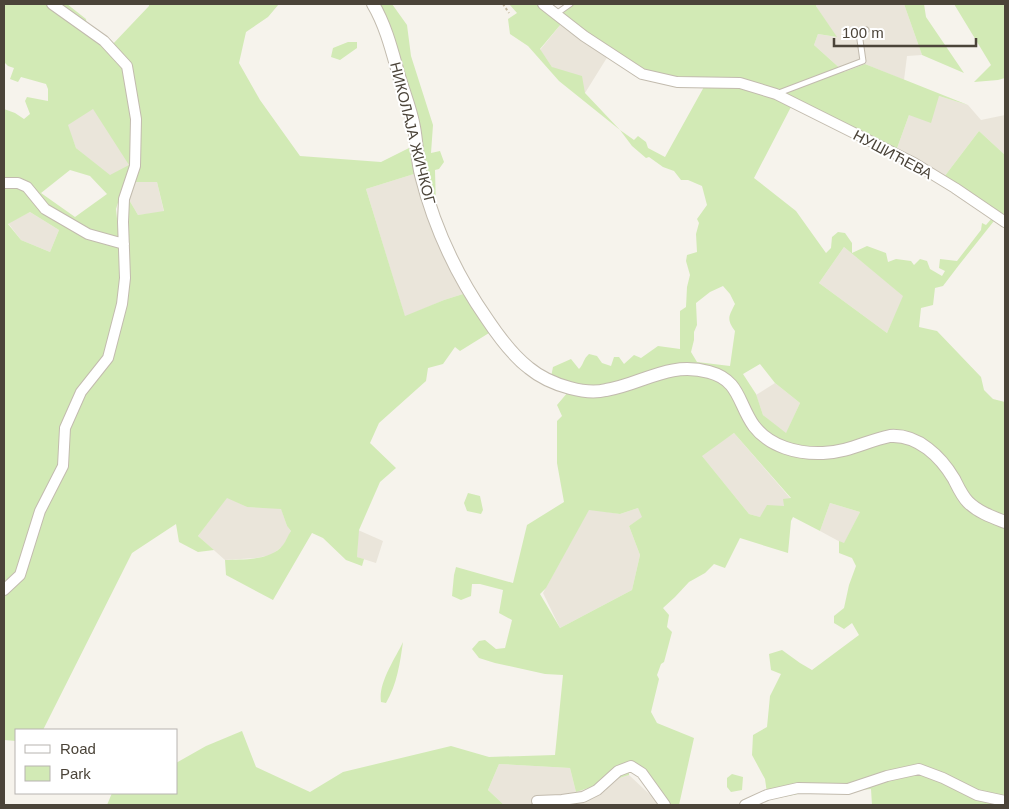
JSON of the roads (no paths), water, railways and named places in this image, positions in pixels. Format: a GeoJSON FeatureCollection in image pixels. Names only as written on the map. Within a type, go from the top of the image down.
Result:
{"type":"FeatureCollection","features":[{"type":"Feature","properties":{"kind":"street"},"geometry":{"type":"LineString","coordinates":[[4,590],[20,575],[40,511],[62,466],[65,428],[81,392],[108,358],[122,304],[125,278],[124,199],[135,166],[136,119],[127,66],[104,41],[52,4]]}},
{"type":"Feature","properties":{"kind":"street","name":"НИКОЛАЈА ЖИЧКОГ"},"geometry":{"type":"LineString","coordinates":[[372,4],[379,14],[387,33],[414,126],[420,174],[444,242],[457,271],[478,308],[506,345],[530,369],[561,385],[578,390],[596,391],[616,388],[662,372],[680,369],[700,370],[716,374],[729,382],[737,392],[749,417],[759,432],[771,441],[800,452],[824,453],[848,450],[883,437],[896,435],[909,438],[927,448],[940,459],[947,467],[964,498],[971,505],[1005,522]]}},
{"type":"Feature","properties":{"kind":"street","name":"НУШИЋЕВА"},"geometry":{"type":"LineString","coordinates":[[543,4],[584,36],[642,74],[677,82],[740,83],[776,94],[914,163],[1005,222]]}},
{"type":"Feature","properties":{"kind":"street"},"geometry":{"type":"LineString","coordinates":[[4,183],[18,182],[27,187],[45,209],[88,234],[124,244]]}},
{"type":"Feature","properties":{"kind":"street"},"geometry":{"type":"LineString","coordinates":[[537,801],[583,797],[597,790],[618,771],[631,766],[642,774],[665,805]]}},
{"type":"Feature","properties":{"kind":"street"},"geometry":{"type":"LineString","coordinates":[[745,805],[767,795],[798,788],[848,788],[919,768],[977,795],[1005,801]]}},
{"type":"Feature","properties":{"kind":"lane"},"geometry":{"type":"LineString","coordinates":[[556,14],[570,4]]}},
{"type":"Feature","properties":{"kind":"lane"},"geometry":{"type":"LineString","coordinates":[[776,94],[863,61],[858,33],[866,30]]}}]}
